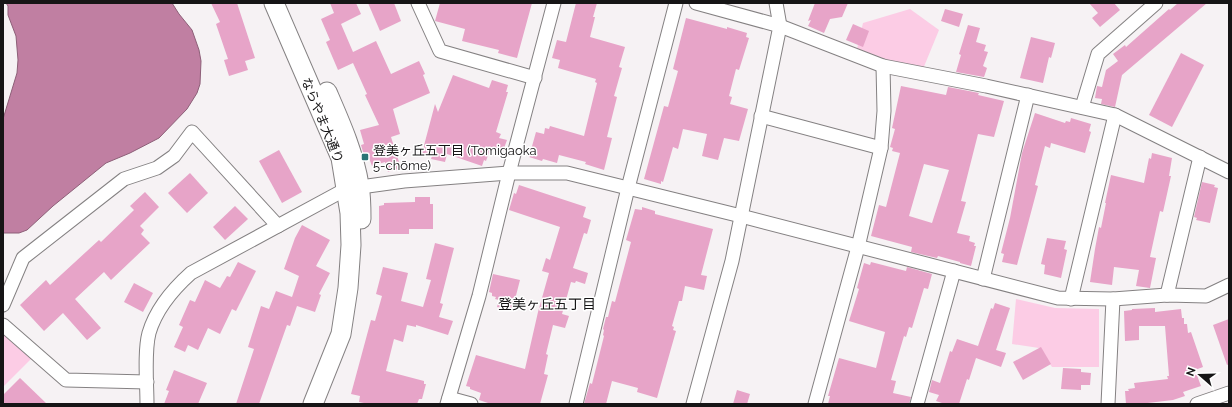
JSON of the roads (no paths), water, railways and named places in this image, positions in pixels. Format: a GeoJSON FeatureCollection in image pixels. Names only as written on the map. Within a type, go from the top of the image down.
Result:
{"type":"FeatureCollection","features":[{"type":"Feature","properties":{"kind":"street","name":"ならやま大通り"},"geometry":{"type":"LineString","coordinates":[[274,3],[353,188],[350,213],[351,245],[348,288],[341,334],[313,404]]}},
{"type":"Feature","properties":{"kind":"street"},"geometry":{"type":"LineString","coordinates":[[287,3],[340,122],[354,161],[353,188],[362,239],[359,292],[351,339],[326,404]]}},
{"type":"Feature","properties":{"kind":"street"},"geometry":{"type":"LineString","coordinates":[[418,3],[440,50],[535,78]]}},
{"type":"Feature","properties":{"kind":"street"},"geometry":{"type":"LineString","coordinates":[[470,404],[448,401],[479,296],[509,173],[554,3]]}},
{"type":"Feature","properties":{"kind":"street"},"geometry":{"type":"LineString","coordinates":[[576,404],[628,188],[676,3]]}},
{"type":"Feature","properties":{"kind":"street"},"geometry":{"type":"LineString","coordinates":[[696,3],[780,26],[883,66],[986,86],[1115,115],[1229,172]]}},
{"type":"Feature","properties":{"kind":"street"},"geometry":{"type":"LineString","coordinates":[[693,404],[732,261],[780,26],[776,3]]}},
{"type":"Feature","properties":{"kind":"street"},"geometry":{"type":"LineString","coordinates":[[1082,107],[1098,54],[1156,3]]}},
{"type":"Feature","properties":{"kind":"street"},"geometry":{"type":"LineString","coordinates":[[815,404],[858,247],[881,148],[884,111],[883,66]]}},
{"type":"Feature","properties":{"kind":"street"},"geometry":{"type":"LineString","coordinates":[[983,279],[1028,95]]}},
{"type":"Feature","properties":{"kind":"street"},"geometry":{"type":"LineString","coordinates":[[1071,299],[1115,115]]}},
{"type":"Feature","properties":{"kind":"street"},"geometry":{"type":"LineString","coordinates":[[761,116],[881,148]]}},
{"type":"Feature","properties":{"kind":"street"},"geometry":{"type":"LineString","coordinates":[[3,305],[23,258],[124,178],[157,168],[174,156],[192,132],[278,226]]}},
{"type":"Feature","properties":{"kind":"street"},"geometry":{"type":"LineString","coordinates":[[1167,295],[1200,157]]}},
{"type":"Feature","properties":{"kind":"street"},"geometry":{"type":"LineString","coordinates":[[147,404],[147,350],[149,334],[160,308],[179,283],[191,273],[353,188],[404,181],[509,173],[567,173],[741,216],[1058,298],[1113,299],[1167,295],[1206,296],[1229,285]]}},
{"type":"Feature","properties":{"kind":"street"},"geometry":{"type":"LineString","coordinates":[[917,404],[954,271]]}},
{"type":"Feature","properties":{"kind":"street"},"geometry":{"type":"LineString","coordinates":[[1108,404],[1113,299]]}},
{"type":"Feature","properties":{"kind":"street"},"geometry":{"type":"LineString","coordinates":[[3,325],[66,380],[147,382]]}},
{"type":"Feature","properties":{"kind":"street"},"geometry":{"type":"LineString","coordinates":[[1197,404],[1229,393]]}},
{"type":"Feature","properties":{"kind":"place","name":"登美ヶ丘五丁目 (Tomigaoka 5-chōme)"},"geometry":{"type":"Point","coordinates":[365,157]}},
{"type":"Feature","properties":{"kind":"district","name":"登美ヶ丘五丁目"},"geometry":{"type":"Point","coordinates":[547,304]}}]}
